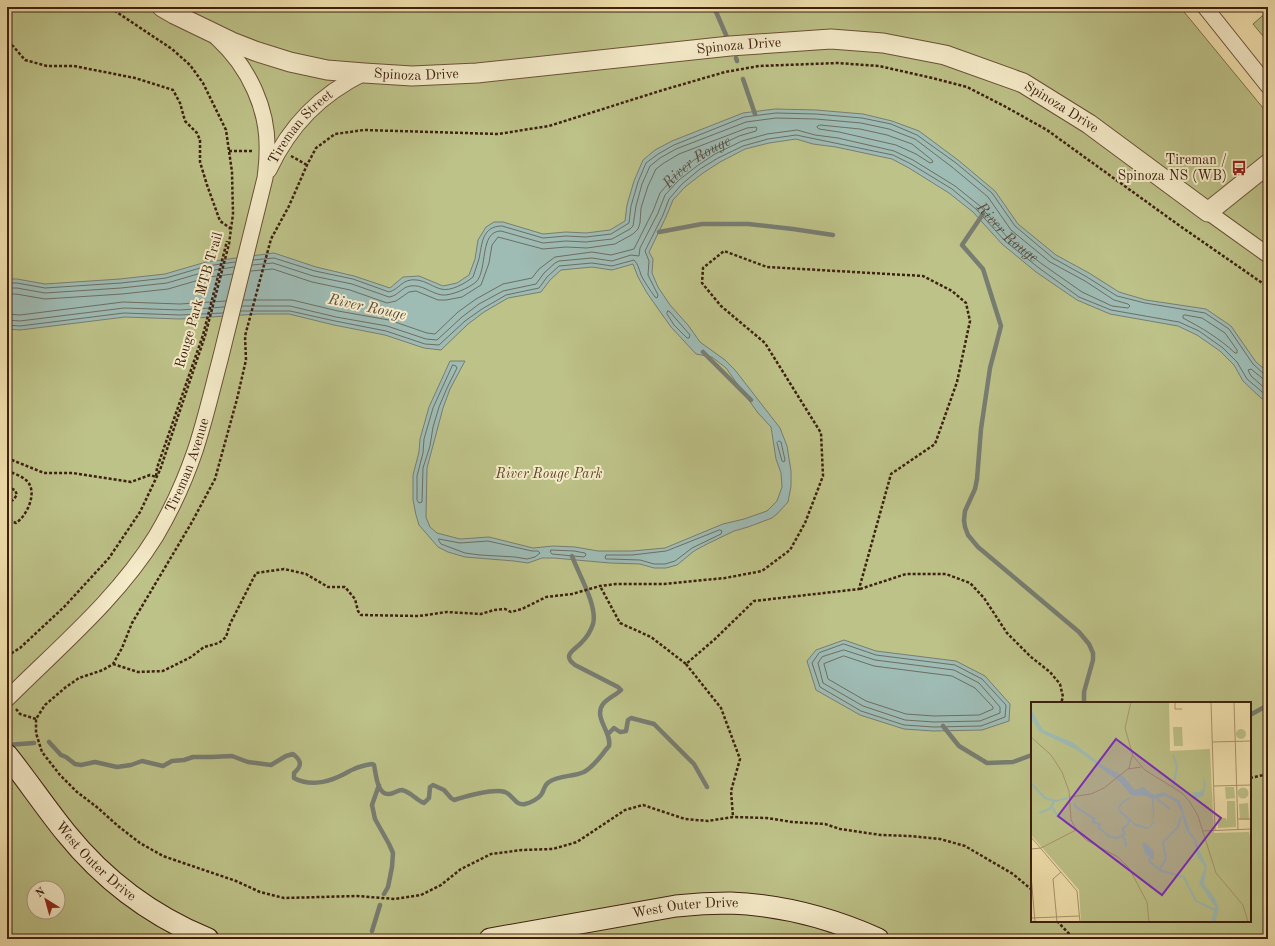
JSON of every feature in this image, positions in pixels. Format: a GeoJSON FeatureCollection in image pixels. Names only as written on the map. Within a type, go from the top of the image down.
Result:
{"type":"FeatureCollection","features":[{"type":"Feature","properties":{"kind":"main road","name":"West Outer Drive"},"geometry":{"type":"LineString","coordinates":[[7,755],[66,833],[81,851],[104,874],[129,895],[159,915],[186,930],[208,939]]}},
{"type":"Feature","properties":{"kind":"main road","name":"West Outer Drive"},"geometry":{"type":"LineString","coordinates":[[490,939],[676,906],[707,903],[753,905],[784,909],[822,918],[878,939]]}},
{"type":"Feature","properties":{"kind":"street","name":"Spinoza Drive"},"geometry":{"type":"LineString","coordinates":[[162,7],[232,42],[290,62],[327,70],[412,76],[477,73],[730,46],[831,39],[883,43],[945,55],[1023,83],[1090,124],[1268,255]]}},
{"type":"Feature","properties":{"kind":"street"},"geometry":{"type":"LineString","coordinates":[[1205,7],[1268,86]]}},
{"type":"Feature","properties":{"kind":"street","name":"Tireman Street"},"geometry":{"type":"LineString","coordinates":[[209,30],[239,61],[250,79],[258,99],[263,114],[267,135],[265,178]]}},
{"type":"Feature","properties":{"kind":"street","name":"Tireman Street"},"geometry":{"type":"LineString","coordinates":[[265,178],[282,143],[306,113],[336,89],[364,73]]}},
{"type":"Feature","properties":{"kind":"street"},"geometry":{"type":"LineString","coordinates":[[1208,212],[1268,164]]}},
{"type":"Feature","properties":{"kind":"street","name":"Tireman Avenue"},"geometry":{"type":"LineString","coordinates":[[7,698],[102,606],[130,572],[155,537],[168,514],[195,450],[226,335],[265,178]]}},
{"type":"Feature","properties":{"kind":"path"},"geometry":{"type":"LineString","coordinates":[[7,656],[20,648],[64,607],[109,558],[140,512],[160,470],[204,336],[228,244],[233,214],[232,172],[226,130],[203,83],[190,65],[172,48],[109,7]]}},
{"type":"Feature","properties":{"kind":"path","name":"Rouge Park MTB Trail"},"geometry":{"type":"LineString","coordinates":[[7,43],[13,46],[25,60],[47,66],[74,66],[135,78],[173,90],[180,103],[185,120],[197,133],[200,140],[200,162],[220,221],[230,228]]}},
{"type":"Feature","properties":{"kind":"path"},"geometry":{"type":"LineString","coordinates":[[1031,889],[1013,874],[965,846],[940,839],[881,835],[840,829],[819,823],[792,822],[767,818],[733,818],[708,821],[685,820],[643,805],[625,810],[577,842],[553,849],[522,850],[491,854],[461,869],[441,885],[421,895],[395,899],[357,896],[284,898],[260,892],[236,881],[163,856],[140,843],[77,792],[60,775],[42,752],[36,733],[36,719],[45,704],[66,687],[79,678],[103,670],[113,664],[122,648],[132,624],[192,522],[215,479],[236,406],[246,360],[245,336],[271,239],[289,206],[316,148],[335,134],[364,130],[498,134],[549,126],[725,72],[759,66],[837,63],[879,66],[928,77],[967,88],[1048,130],[1180,226],[1268,286]]}},
{"type":"Feature","properties":{"kind":"path"},"geometry":{"type":"LineString","coordinates":[[113,664],[138,672],[163,671],[191,657],[204,647],[219,643],[226,637],[230,624],[256,573],[268,570],[284,569],[306,574],[328,587],[345,586],[354,599],[361,615],[419,616],[447,612],[481,614],[494,610],[505,609],[512,612],[522,609],[546,597],[572,594],[600,586],[616,584],[664,584],[725,578],[762,571],[790,550],[805,522],[823,476],[821,433],[765,344],[721,306],[702,283],[703,268],[724,251],[767,267],[923,276],[952,291],[966,303],[970,321],[957,382],[935,444],[891,474],[859,589]]}},
{"type":"Feature","properties":{"kind":"path"},"geometry":{"type":"LineString","coordinates":[[7,458],[44,473],[74,473],[131,482],[150,475],[156,477]]}},
{"type":"Feature","properties":{"kind":"path"},"geometry":{"type":"LineString","coordinates":[[7,471],[16,474],[27,481],[31,487],[31,500],[20,520],[16,522],[7,519]]}},
{"type":"Feature","properties":{"kind":"path"},"geometry":{"type":"LineString","coordinates":[[7,487],[16,490],[17,496],[13,500],[7,502]]}},
{"type":"Feature","properties":{"kind":"path"},"geometry":{"type":"LineString","coordinates":[[686,664],[754,601],[859,589],[906,574],[946,574],[970,583],[984,598],[1007,633],[1050,672],[1060,684],[1063,697],[1061,702]]}},
{"type":"Feature","properties":{"kind":"path"},"geometry":{"type":"LineString","coordinates":[[600,586],[620,623],[651,637],[686,664],[721,708],[740,759],[731,790],[733,818]]}},
{"type":"Feature","properties":{"kind":"path"},"geometry":{"type":"LineString","coordinates":[[20,714],[36,719]]}},
{"type":"Feature","properties":{"kind":"path"},"geometry":{"type":"LineString","coordinates":[[1251,778],[1268,774]]}},
{"type":"Feature","properties":{"kind":"path"},"geometry":{"type":"LineString","coordinates":[[1059,922],[1074,939]]}},
{"type":"Feature","properties":{"kind":"green space","name":"River Rouge Park"},"geometry":{"type":"Polygon","coordinates":[[[7,7],[1180,7],[1268,114],[1268,939],[7,939],[7,7]]]}},
{"type":"Feature","properties":{"kind":"green space"},"geometry":{"type":"Polygon","coordinates":[[[1268,11],[1268,42],[1253,24],[1268,11]]]}},
{"type":"Feature","properties":{"kind":"water","name":"River Rouge"},"geometry":{"type":"Polygon","coordinates":[[[775,109],[816,110],[863,114],[892,121],[919,131],[958,160],[995,191],[1018,224],[1056,255],[1119,292],[1146,300],[1206,309],[1231,326],[1256,362],[1268,372],[1268,402],[1261,398],[1243,381],[1234,365],[1220,351],[1197,335],[1178,326],[1110,314],[1077,300],[1036,272],[1002,244],[973,212],[949,193],[909,168],[892,159],[836,147],[813,144],[796,139],[769,143],[745,149],[703,173],[685,187],[673,200],[649,252],[653,259],[652,273],[658,287],[670,305],[688,325],[700,342],[725,360],[735,370],[780,428],[787,446],[791,471],[791,486],[788,502],[772,518],[734,531],[694,551],[677,565],[666,568],[654,568],[640,564],[554,558],[542,558],[528,563],[465,557],[448,552],[438,547],[419,525],[413,500],[413,475],[419,452],[420,439],[429,407],[450,361],[465,361],[450,389],[443,408],[427,468],[426,517],[430,527],[437,533],[460,539],[489,537],[533,548],[553,546],[575,547],[598,551],[632,551],[665,548],[723,524],[767,511],[777,501],[782,487],[781,473],[776,459],[771,427],[758,413],[726,368],[712,357],[696,354],[671,327],[647,293],[633,264],[612,270],[592,267],[561,270],[550,280],[541,292],[508,298],[484,312],[468,324],[441,350],[424,348],[385,335],[289,314],[258,314],[180,319],[125,317],[20,330],[7,329],[7,279],[17,279],[45,284],[120,279],[165,274],[206,262],[274,253],[316,267],[354,276],[390,288],[403,277],[419,276],[443,286],[457,283],[469,275],[475,259],[478,240],[486,227],[494,222],[503,222],[543,234],[566,232],[586,233],[610,230],[625,221],[627,205],[634,181],[643,160],[655,150],[672,141],[743,113],[775,109]]]}},
{"type":"Feature","properties":{"kind":"water"},"geometry":{"type":"Polygon","coordinates":[[[844,640],[876,651],[956,661],[985,676],[1010,704],[1009,721],[982,730],[933,731],[904,729],[860,715],[816,690],[807,661],[816,650],[844,640]]]}},
{"type":"Feature","properties":{"kind":"waterway"},"geometry":{"type":"LineString","coordinates":[[714,7],[729,42]]}},
{"type":"Feature","properties":{"kind":"waterway"},"geometry":{"type":"LineString","coordinates":[[743,79],[755,114]]}},
{"type":"Feature","properties":{"kind":"waterway","name":"River Rouge"},"geometry":{"type":"LineString","coordinates":[[983,214],[962,245],[983,269],[1001,326],[990,368],[981,429],[977,479],[975,489],[965,511],[965,527],[968,535],[978,547],[1079,632],[1089,644],[1093,653],[1093,660],[1084,692],[1084,702]]}},
{"type":"Feature","properties":{"kind":"waterway"},"geometry":{"type":"LineString","coordinates":[[659,232],[702,224],[748,224],[833,235]]}},
{"type":"Feature","properties":{"kind":"waterway"},"geometry":{"type":"LineString","coordinates":[[703,352],[751,400]]}},
{"type":"Feature","properties":{"kind":"waterway"},"geometry":{"type":"LineString","coordinates":[[49,742],[61,755],[75,764],[81,765],[95,762],[117,767],[131,765],[142,761],[163,766],[172,761],[184,760],[193,757],[232,756],[248,762],[271,765],[286,756],[293,754],[298,759],[300,764],[294,773],[294,778],[311,783],[323,782],[358,767],[372,764],[374,765],[376,778],[382,791],[391,794],[402,790],[408,792],[424,803],[429,798],[430,787],[433,785],[444,790],[454,800],[480,793],[500,791],[508,793],[516,802],[522,804],[529,803],[540,796],[549,782],[557,778],[584,772],[598,760],[609,746],[608,736],[601,720],[601,709],[605,702],[621,690],[618,687],[575,665],[569,658],[569,655],[589,633],[594,617],[593,608],[587,590],[572,556]]}},
{"type":"Feature","properties":{"kind":"waterway"},"geometry":{"type":"LineString","coordinates":[[1251,714],[1268,705]]}},
{"type":"Feature","properties":{"kind":"waterway"},"geometry":{"type":"LineString","coordinates":[[608,734],[614,728],[620,732],[626,731],[628,720],[631,718],[654,724],[694,764],[707,787]]}},
{"type":"Feature","properties":{"kind":"waterway"},"geometry":{"type":"LineString","coordinates":[[943,726],[959,746],[987,763],[1013,762],[1031,755]]}},
{"type":"Feature","properties":{"kind":"waterway"},"geometry":{"type":"LineString","coordinates":[[7,745],[34,743]]}},
{"type":"Feature","properties":{"kind":"waterway"},"geometry":{"type":"LineString","coordinates":[[379,785],[372,805],[375,819],[393,853],[388,887],[384,894]]}},
{"type":"Feature","properties":{"kind":"waterway"},"geometry":{"type":"LineString","coordinates":[[372,931],[380,905]]}},
{"type":"Feature","properties":{"kind":"place","name":"Tireman / Spinoza NS (WB)"},"geometry":{"type":"Point","coordinates":[1239,168]}}]}
